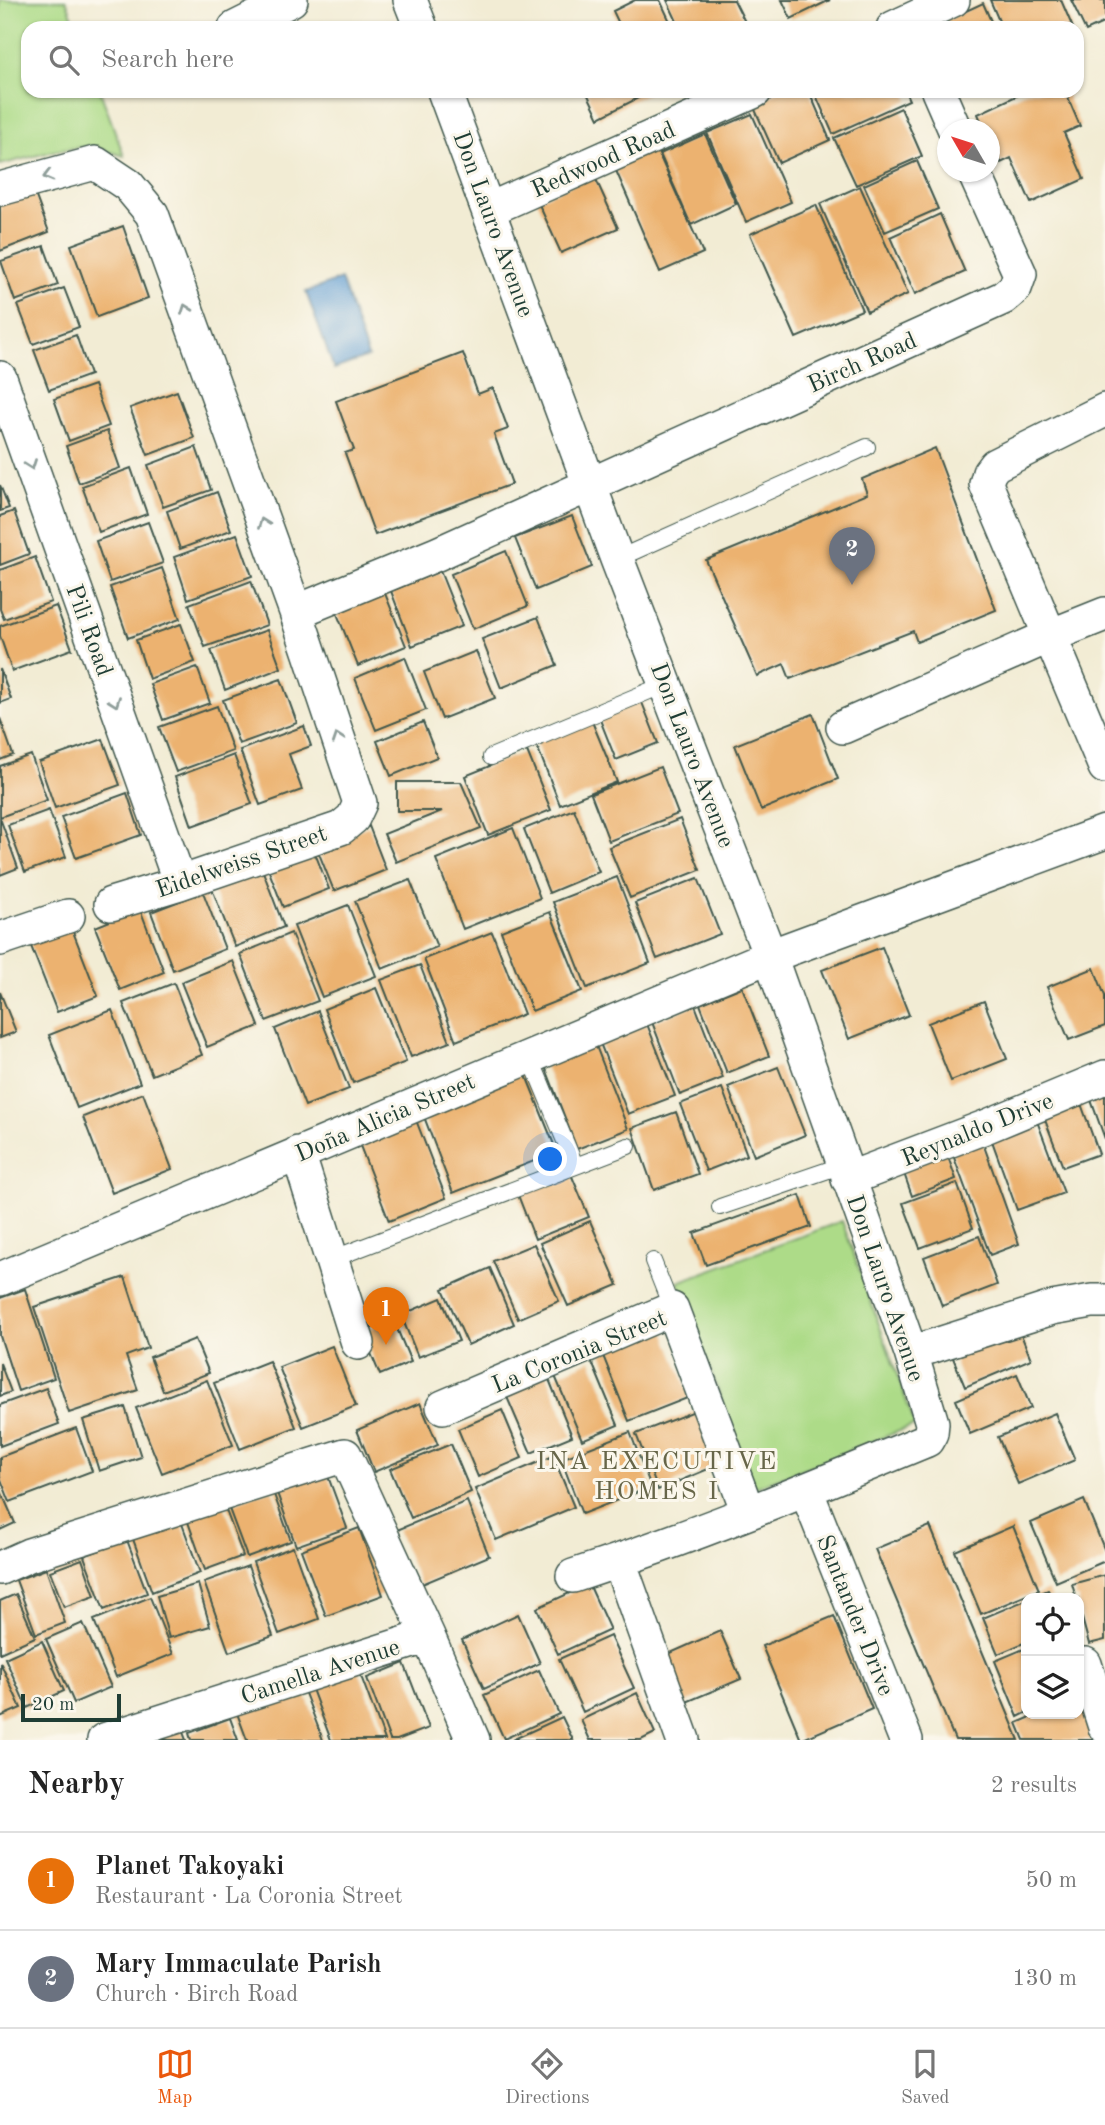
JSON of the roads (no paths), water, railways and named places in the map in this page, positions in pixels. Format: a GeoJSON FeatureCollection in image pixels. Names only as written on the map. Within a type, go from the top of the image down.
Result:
{"type":"FeatureCollection","features":[{"type":"Feature","properties":{"kind":"street"},"geometry":{"type":"LineString","coordinates":[[249,21],[291,0]]}},
{"type":"Feature","properties":{"kind":"street"},"geometry":{"type":"LineString","coordinates":[[410,0],[418,21]]}},
{"type":"Feature","properties":{"kind":"street"},"geometry":{"type":"LineString","coordinates":[[913,21],[953,0]]}},
{"type":"Feature","properties":{"kind":"street","name":"Don Lauro Avenue"},"geometry":{"type":"LineString","coordinates":[[447,98],[617,559],[770,956],[911,1353],[932,1423],[927,1440],[806,1490]]}},
{"type":"Feature","properties":{"kind":"street","name":"Redwood Road"},"geometry":{"type":"LineString","coordinates":[[488,209],[739,98]]}},
{"type":"Feature","properties":{"kind":"street"},"geometry":{"type":"LineString","coordinates":[[941,98],[950,119]]}},
{"type":"Feature","properties":{"kind":"street"},"geometry":{"type":"LineString","coordinates":[[0,189],[95,163],[128,184],[152,214],[296,612],[437,554],[590,483]]}},
{"type":"Feature","properties":{"kind":"street","name":"Birch Road"},"geometry":{"type":"LineString","coordinates":[[590,483],[1003,298],[1015,288],[1020,274],[979,182]]}},
{"type":"Feature","properties":{"kind":"street","name":"Pili Road"},"geometry":{"type":"LineString","coordinates":[[0,377],[180,883]]}},
{"type":"Feature","properties":{"kind":"street"},"geometry":{"type":"LineString","coordinates":[[1105,410],[995,466],[989,473],[986,484],[1105,767]]}},
{"type":"Feature","properties":{"kind":"street","name":"Eidelweiss Street"},"geometry":{"type":"LineString","coordinates":[[111,904],[341,828],[353,818],[360,803],[296,612]]}},
{"type":"Feature","properties":{"kind":"street"},"geometry":{"type":"LineString","coordinates":[[844,727],[1105,614]]}},
{"type":"Feature","properties":{"kind":"street","name":"Doña Alicia Street"},"geometry":{"type":"LineString","coordinates":[[0,1279],[770,956],[1105,832]]}},
{"type":"Feature","properties":{"kind":"street"},"geometry":{"type":"LineString","coordinates":[[0,939],[68,916]]}},
{"type":"Feature","properties":{"kind":"street","name":"Reynaldo Drive"},"geometry":{"type":"LineString","coordinates":[[846,1172],[985,1127],[1105,1077]]}},
{"type":"Feature","properties":{"kind":"street"},"geometry":{"type":"LineString","coordinates":[[298,1153],[358,1342]]}},
{"type":"Feature","properties":{"kind":"street"},"geometry":{"type":"LineString","coordinates":[[911,1353],[1052,1308],[1105,1301]]}},
{"type":"Feature","properties":{"kind":"street","name":"La Coronia Street"},"geometry":{"type":"LineString","coordinates":[[443,1407],[672,1309],[748,1512]]}},
{"type":"Feature","properties":{"kind":"street"},"geometry":{"type":"LineString","coordinates":[[0,1569],[29,1555],[345,1455],[428,1636]]}},
{"type":"Feature","properties":{"kind":"street"},"geometry":{"type":"LineString","coordinates":[[573,1576],[620,1561],[806,1490]]}},
{"type":"Feature","properties":{"kind":"street","name":"Santander Drive"},"geometry":{"type":"LineString","coordinates":[[806,1490],[906,1740]]}},
{"type":"Feature","properties":{"kind":"street"},"geometry":{"type":"LineString","coordinates":[[620,1561],[683,1740]]}},
{"type":"Feature","properties":{"kind":"street","name":"Camella Avenue"},"geometry":{"type":"LineString","coordinates":[[104,1740],[428,1636],[472,1740]]}},
{"type":"Feature","properties":{"kind":"street"},"geometry":{"type":"LineString","coordinates":[[1085,1664],[1105,1727]]}},
{"type":"Feature","properties":{"kind":"lane"},"geometry":{"type":"LineString","coordinates":[[617,559],[867,447]]}},
{"type":"Feature","properties":{"kind":"lane"},"geometry":{"type":"LineString","coordinates":[[491,757],[666,684]]}},
{"type":"Feature","properties":{"kind":"lane"},"geometry":{"type":"LineString","coordinates":[[530,1057],[575,1166]]}},
{"type":"Feature","properties":{"kind":"lane"},"geometry":{"type":"LineString","coordinates":[[332,1259],[628,1146]]}},
{"type":"Feature","properties":{"kind":"lane"},"geometry":{"type":"LineString","coordinates":[[720,1207],[846,1172]]}},
{"type":"Feature","properties":{"kind":"lane"},"geometry":{"type":"LineString","coordinates":[[653,1261],[672,1309]]}},
{"type":"Feature","properties":{"kind":"water"},"geometry":{"type":"Polygon","coordinates":[[[341,279],[368,357],[334,369],[306,292],[341,279]]]}},
{"type":"Feature","properties":{"kind":"place","name":"Mary Immaculate Parish"},"geometry":{"type":"Point","coordinates":[852,585]}},
{"type":"Feature","properties":{"kind":"place","name":"Planet Takoyaki"},"geometry":{"type":"Point","coordinates":[386,1345]}},
{"type":"Feature","properties":{"kind":"district","name":"INA EXECUTIVE HOMES I"},"geometry":{"type":"Point","coordinates":[657,1475]}}]}
